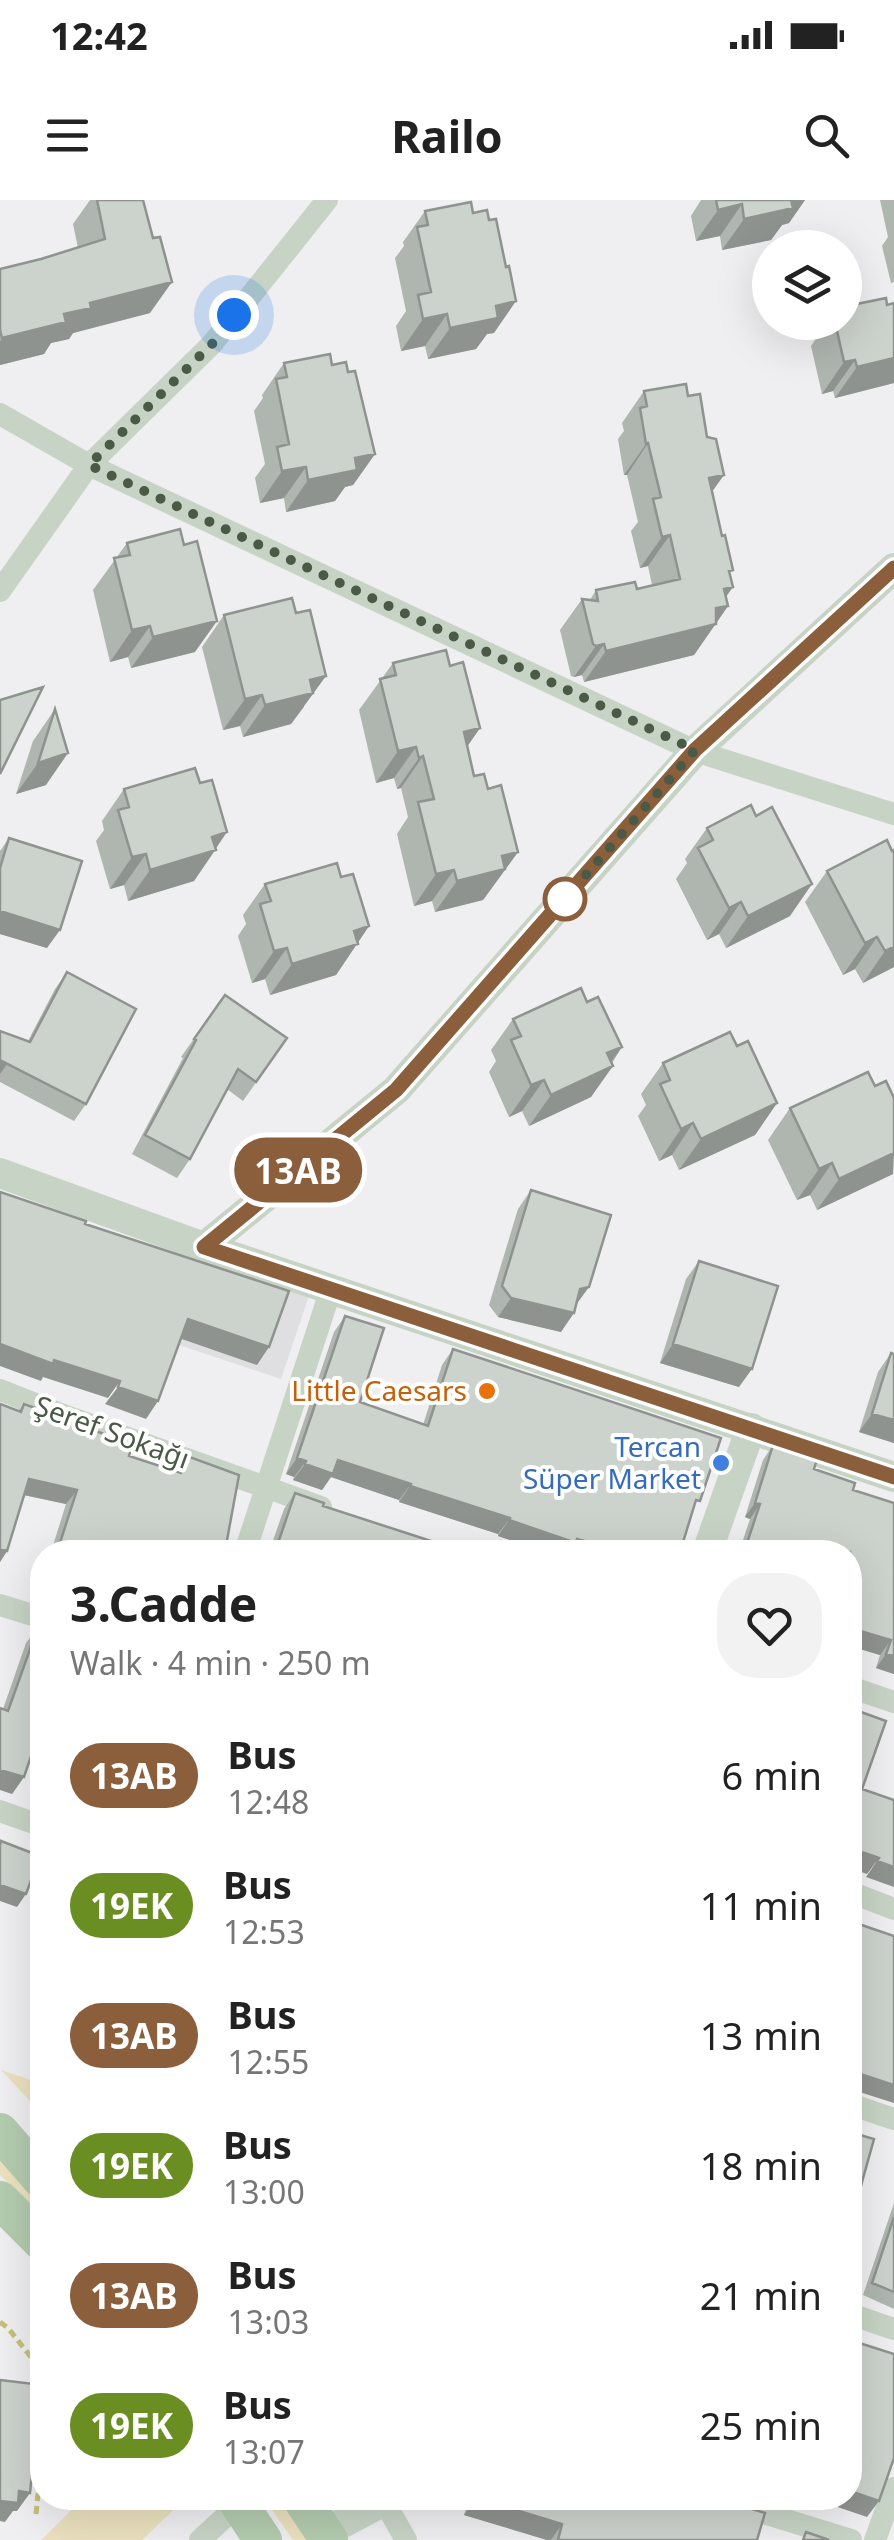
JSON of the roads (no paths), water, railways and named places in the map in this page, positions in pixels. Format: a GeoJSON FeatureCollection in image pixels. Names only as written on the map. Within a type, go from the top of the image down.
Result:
{"type":"FeatureCollection","features":[{"type":"Feature","properties":{"kind":"main road"},"geometry":{"type":"LineString","coordinates":[[0,2132],[30,2166]]}},
{"type":"Feature","properties":{"kind":"main road"},"geometry":{"type":"LineString","coordinates":[[0,2200],[30,2230]]}},
{"type":"Feature","properties":{"kind":"main road"},"geometry":{"type":"LineString","coordinates":[[243,2510],[263,2540]]}},
{"type":"Feature","properties":{"kind":"main road"},"geometry":{"type":"LineString","coordinates":[[309,2510],[326,2536]]}},
{"type":"Feature","properties":{"kind":"street"},"geometry":{"type":"LineString","coordinates":[[0,591],[89,465],[212,344],[327,200]]}},
{"type":"Feature","properties":{"kind":"street"},"geometry":{"type":"LineString","coordinates":[[0,414],[89,465],[695,750],[894,814]]}},
{"type":"Feature","properties":{"kind":"street"},"geometry":{"type":"LineString","coordinates":[[204,1247],[396,1090],[695,750],[894,568]]}},
{"type":"Feature","properties":{"kind":"street"},"geometry":{"type":"LineString","coordinates":[[0,1173],[330,1290],[894,1477]]}},
{"type":"Feature","properties":{"kind":"street"},"geometry":{"type":"LineString","coordinates":[[249,1540],[330,1290]]}},
{"type":"Feature","properties":{"kind":"street","name":"Şeref Sokağı"},"geometry":{"type":"LineString","coordinates":[[0,1390],[340,1514]]}},
{"type":"Feature","properties":{"kind":"street"},"geometry":{"type":"LineString","coordinates":[[712,1540],[751,1428]]}},
{"type":"Feature","properties":{"kind":"street"},"geometry":{"type":"LineString","coordinates":[[0,1605],[30,1614]]}},
{"type":"Feature","properties":{"kind":"street"},"geometry":{"type":"LineString","coordinates":[[862,1692],[894,1702]]}},
{"type":"Feature","properties":{"kind":"street"},"geometry":{"type":"LineString","coordinates":[[0,1811],[30,1822]]}},
{"type":"Feature","properties":{"kind":"street"},"geometry":{"type":"LineString","coordinates":[[862,1897],[894,1909]]}},
{"type":"Feature","properties":{"kind":"street"},"geometry":{"type":"LineString","coordinates":[[862,2108],[894,2119]]}},
{"type":"Feature","properties":{"kind":"street"},"geometry":{"type":"LineString","coordinates":[[862,2318],[894,2329]]}},
{"type":"Feature","properties":{"kind":"street"},"geometry":{"type":"LineString","coordinates":[[875,2540],[894,2488]]}},
{"type":"Feature","properties":{"kind":"street"},"geometry":{"type":"LineString","coordinates":[[200,2540],[228,2510]]}},
{"type":"Feature","properties":{"kind":"street"},"geometry":{"type":"LineString","coordinates":[[326,2536],[367,2510]]}},
{"type":"Feature","properties":{"kind":"street"},"geometry":{"type":"LineString","coordinates":[[391,2510],[406,2540]]}},
{"type":"Feature","properties":{"kind":"street"},"geometry":{"type":"LineString","coordinates":[[754,2510],[850,2540]]}},
{"type":"Feature","properties":{"kind":"place","name":"Little Caesars"},"geometry":{"type":"Point","coordinates":[487,1391]}},
{"type":"Feature","properties":{"kind":"place","name":"Tercan Süper Market"},"geometry":{"type":"Point","coordinates":[721,1463]}}]}
